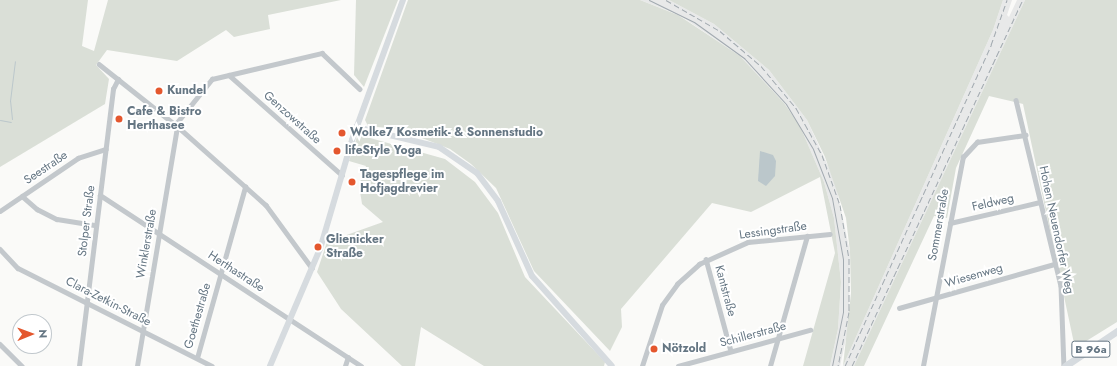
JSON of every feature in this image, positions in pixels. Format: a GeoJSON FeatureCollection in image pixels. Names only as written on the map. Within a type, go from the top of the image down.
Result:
{"type":"FeatureCollection","features":[{"type":"Feature","properties":{"kind":"main road"},"geometry":{"type":"LineString","coordinates":[[270,366],[288,318],[312,268],[356,127],[403,0]]}},
{"type":"Feature","properties":{"kind":"main road"},"geometry":{"type":"LineString","coordinates":[[356,127],[439,147],[477,173],[498,202],[532,276],[612,366]]}},
{"type":"Feature","properties":{"kind":"main road","name":"B 96a"},"geometry":{"type":"LineString","coordinates":[[1065,366],[1117,331]]}},
{"type":"Feature","properties":{"kind":"street"},"geometry":{"type":"LineString","coordinates":[[176,126],[212,79],[322,53],[360,89]]}},
{"type":"Feature","properties":{"kind":"street"},"geometry":{"type":"LineString","coordinates":[[99,64],[176,126],[268,208],[312,268]]}},
{"type":"Feature","properties":{"kind":"street","name":"Genzowstraße"},"geometry":{"type":"LineString","coordinates":[[229,75],[342,175]]}},
{"type":"Feature","properties":{"kind":"street","name":"Stolper Straße"},"geometry":{"type":"LineString","coordinates":[[79,366],[113,89],[118,79]]}},
{"type":"Feature","properties":{"kind":"street","name":"Hohen Neuendorfer Weg"},"geometry":{"type":"LineString","coordinates":[[1016,100],[1061,286],[1065,366]]}},
{"type":"Feature","properties":{"kind":"street","name":"Winklerstraße"},"geometry":{"type":"LineString","coordinates":[[137,366],[176,126]]}},
{"type":"Feature","properties":{"kind":"street","name":"Sommerstraße"},"geometry":{"type":"LineString","coordinates":[[923,366],[961,163],[968,149],[980,141],[1025,135]]}},
{"type":"Feature","properties":{"kind":"street","name":"Seestraße"},"geometry":{"type":"LineString","coordinates":[[0,211],[78,158],[106,149]]}},
{"type":"Feature","properties":{"kind":"street","name":"Goethestraße"},"geometry":{"type":"LineString","coordinates":[[197,358],[245,187]]}},
{"type":"Feature","properties":{"kind":"street","name":"Herthastraße"},"geometry":{"type":"LineString","coordinates":[[100,195],[361,366]]}},
{"type":"Feature","properties":{"kind":"street"},"geometry":{"type":"LineString","coordinates":[[22,196],[37,209],[57,219],[96,225]]}},
{"type":"Feature","properties":{"kind":"street","name":"Feldweg"},"geometry":{"type":"LineString","coordinates":[[950,223],[1040,202]]}},
{"type":"Feature","properties":{"kind":"street","name":"Lessingstraße"},"geometry":{"type":"LineString","coordinates":[[642,366],[662,305],[682,278],[706,259],[748,242],[830,234]]}},
{"type":"Feature","properties":{"kind":"street"},"geometry":{"type":"LineString","coordinates":[[770,366],[807,236]]}},
{"type":"Feature","properties":{"kind":"street","name":"Clara-Zetkin-Straße"},"geometry":{"type":"LineString","coordinates":[[0,249],[18,268],[212,366]]}},
{"type":"Feature","properties":{"kind":"street","name":"Kantstraße"},"geometry":{"type":"LineString","coordinates":[[706,259],[731,352]]}},
{"type":"Feature","properties":{"kind":"street","name":"Wiesenweg"},"geometry":{"type":"LineString","coordinates":[[899,308],[1055,264]]}},
{"type":"Feature","properties":{"kind":"street","name":"Schillerstraße"},"geometry":{"type":"LineString","coordinates":[[678,366],[695,364],[731,352],[810,330]]}},
{"type":"Feature","properties":{"kind":"street"},"geometry":{"type":"LineString","coordinates":[[0,344],[22,366]]}},
{"type":"Feature","properties":{"kind":"street"},"geometry":{"type":"LineString","coordinates":[[345,366],[348,357]]}},
{"type":"Feature","properties":{"kind":"shaded area"},"geometry":{"type":"Polygon","coordinates":[[[0,0],[88,0],[82,46],[94,51],[108,0],[341,0],[268,15],[270,29],[234,37],[226,30],[177,61],[107,50],[96,65],[109,79],[105,104],[0,167],[0,0]]]}},
{"type":"Feature","properties":{"kind":"shaded area"},"geometry":{"type":"Polygon","coordinates":[[[356,0],[398,0],[364,87],[354,75],[356,0]]]}},
{"type":"Feature","properties":{"kind":"shaded area"},"geometry":{"type":"Polygon","coordinates":[[[408,0],[640,0],[678,15],[740,56],[784,103],[800,126],[824,182],[834,218],[841,282],[838,329],[830,366],[803,366],[835,253],[820,177],[751,212],[712,203],[621,309],[622,327],[610,351],[534,271],[496,188],[471,164],[450,149],[399,129],[368,126],[365,120],[408,0]]]}},
{"type":"Feature","properties":{"kind":"shaded area"},"geometry":{"type":"Polygon","coordinates":[[[640,0],[669,0],[714,24],[769,70],[807,120],[835,181],[850,252],[849,325],[840,366],[830,366],[838,329],[841,282],[834,218],[824,182],[800,126],[784,103],[740,56],[679,15],[640,0]]]}},
{"type":"Feature","properties":{"kind":"shaded area"},"geometry":{"type":"Polygon","coordinates":[[[669,0],[1003,0],[993,30],[843,366],[851,293],[850,252],[846,218],[825,157],[807,120],[769,70],[714,24],[669,0]]]}},
{"type":"Feature","properties":{"kind":"shaded area"},"geometry":{"type":"Polygon","coordinates":[[[1003,0],[1012,0],[1007,15],[1009,17],[1017,0],[1025,0],[854,366],[843,366],[993,30],[1003,0]]]}},
{"type":"Feature","properties":{"kind":"shaded area"},"geometry":{"type":"Polygon","coordinates":[[[1025,0],[1117,0],[1117,322],[1075,348],[1023,104],[989,96],[956,168],[947,218],[934,216],[864,366],[854,366],[1025,0]]]}},
{"type":"Feature","properties":{"kind":"shaded area"},"geometry":{"type":"Polygon","coordinates":[[[363,136],[445,159],[475,182],[498,213],[525,277],[605,362],[604,366],[484,366],[421,327],[415,366],[402,366],[341,309],[317,272],[327,242],[383,222],[362,204],[359,185],[366,166],[349,161],[357,137],[363,136]]]}},
{"type":"Feature","properties":{"kind":"shaded area"},"geometry":{"type":"Polygon","coordinates":[[[760,151],[773,155],[776,161],[775,176],[766,186],[758,181],[760,151]]]}},
{"type":"Feature","properties":{"kind":"waterway"},"geometry":{"type":"LineString","coordinates":[[12,119],[10,101],[15,61]]}},
{"type":"Feature","properties":{"kind":"waterway"},"geometry":{"type":"LineString","coordinates":[[0,120],[11,122]]}},
{"type":"Feature","properties":{"kind":"tram line"},"geometry":{"type":"LineString","coordinates":[[649,0],[694,22],[744,58],[786,104],[813,149],[832,198],[843,259],[843,312],[832,366]]}},
{"type":"Feature","properties":{"kind":"railway"},"geometry":{"type":"LineString","coordinates":[[666,0],[720,31],[761,66],[796,108],[822,155],[840,205],[849,259],[849,312],[838,366]]}},
{"type":"Feature","properties":{"kind":"railway"},"geometry":{"type":"LineString","coordinates":[[845,366],[991,45],[1007,0]]}},
{"type":"Feature","properties":{"kind":"railway"},"geometry":{"type":"LineString","coordinates":[[852,366],[1023,0]]}},
{"type":"Feature","properties":{"kind":"place","name":"Kundel"},"geometry":{"type":"Point","coordinates":[159,91]}},
{"type":"Feature","properties":{"kind":"place","name":"Cafe & Bistro Herthasee"},"geometry":{"type":"Point","coordinates":[119,119]}},
{"type":"Feature","properties":{"kind":"place","name":"Wolke7 Kosmetik- & Sonnenstudio"},"geometry":{"type":"Point","coordinates":[342,133]}},
{"type":"Feature","properties":{"kind":"place","name":"lifeStyle Yoga"},"geometry":{"type":"Point","coordinates":[337,151]}},
{"type":"Feature","properties":{"kind":"place","name":"Tagespflege im Hofjagdrevier"},"geometry":{"type":"Point","coordinates":[352,182]}},
{"type":"Feature","properties":{"kind":"place","name":"Glienicker Straße"},"geometry":{"type":"Point","coordinates":[318,247]}},
{"type":"Feature","properties":{"kind":"place","name":"Nötzold"},"geometry":{"type":"Point","coordinates":[654,349]}}]}
